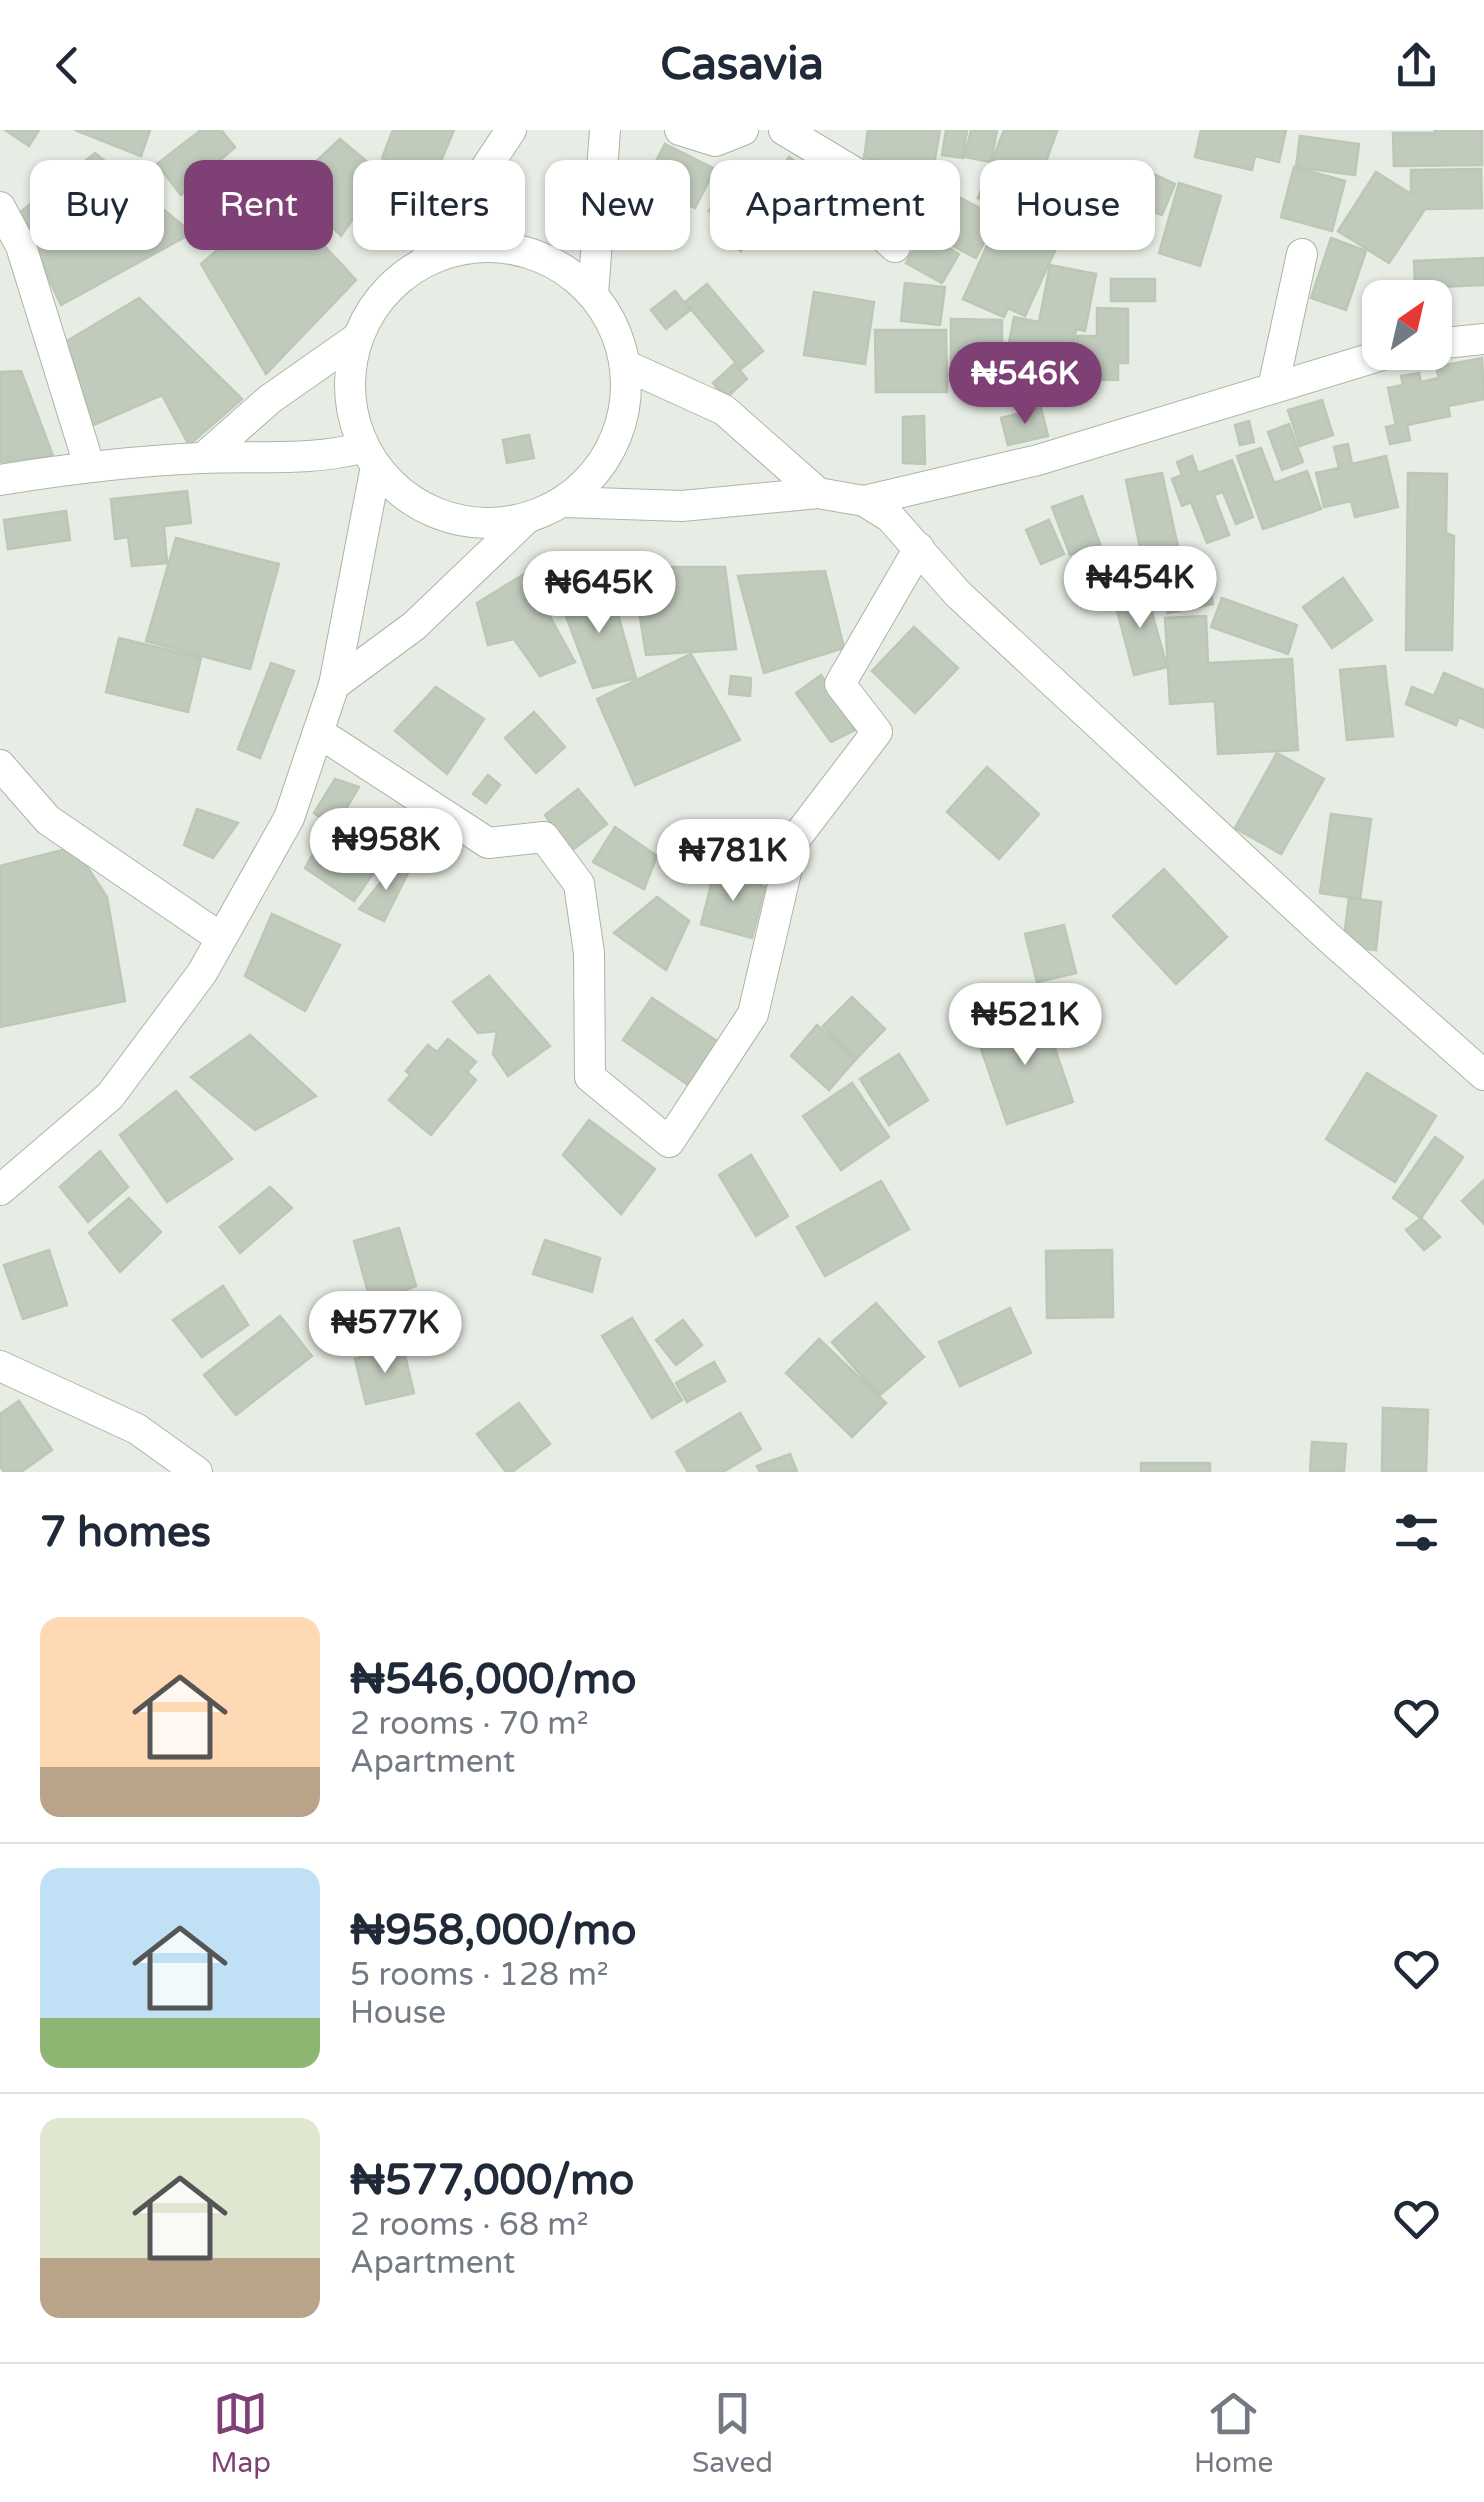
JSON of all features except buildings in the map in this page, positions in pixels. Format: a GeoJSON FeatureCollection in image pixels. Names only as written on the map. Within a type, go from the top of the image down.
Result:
{"type":"FeatureCollection","features":[{"type":"Feature","properties":{"kind":"street"},"geometry":{"type":"LineString","coordinates":[[422,262],[512,130]]}},
{"type":"Feature","properties":{"kind":"street"},"geometry":{"type":"LineString","coordinates":[[593,295],[605,130]]}},
{"type":"Feature","properties":{"kind":"street"},"geometry":{"type":"LineString","coordinates":[[680,130],[716,141],[743,130]]}},
{"type":"Feature","properties":{"kind":"street"},"geometry":{"type":"LineString","coordinates":[[784,130],[835,160]]}},
{"type":"Feature","properties":{"kind":"street"},"geometry":{"type":"LineString","coordinates":[[0,207],[21,246],[89,466]]}},
{"type":"Feature","properties":{"kind":"street"},"geometry":{"type":"LineString","coordinates":[[467,248],[513,249],[557,265],[593,295],[608,316],[626,365],[624,417],[615,442],[585,485],[564,502],[526,518],[499,523],[470,523],[443,516],[395,487],[370,456],[354,421],[350,393],[350,366],[357,338],[372,308],[394,282],[422,262],[467,248]]}},
{"type":"Feature","properties":{"kind":"street"},"geometry":{"type":"LineString","coordinates":[[1273,388],[1302,254]]}},
{"type":"Feature","properties":{"kind":"street"},"geometry":{"type":"LineString","coordinates":[[203,458],[270,399],[357,338]]}},
{"type":"Feature","properties":{"kind":"street"},"geometry":{"type":"LineString","coordinates":[[1452,342],[1484,339]]}},
{"type":"Feature","properties":{"kind":"street"},"geometry":{"type":"LineString","coordinates":[[864,502],[1038,460],[1362,361]]}},
{"type":"Feature","properties":{"kind":"street"},"geometry":{"type":"LineString","coordinates":[[626,365],[724,410],[818,493]]}},
{"type":"Feature","properties":{"kind":"street"},"geometry":{"type":"LineString","coordinates":[[0,480],[89,466],[203,458],[370,456]]}},
{"type":"Feature","properties":{"kind":"street"},"geometry":{"type":"LineString","coordinates":[[0,1190],[110,1096],[202,973],[289,818],[334,685],[370,456]]}},
{"type":"Feature","properties":{"kind":"street"},"geometry":{"type":"LineString","coordinates":[[564,502],[682,506],[818,493],[864,502],[890,517],[958,594],[1328,937],[1484,1075]]}},
{"type":"Feature","properties":{"kind":"street"},"geometry":{"type":"LineString","coordinates":[[334,685],[414,626],[526,518]]}},
{"type":"Feature","properties":{"kind":"street"},"geometry":{"type":"LineString","coordinates":[[318,732],[488,843],[544,837],[579,884],[589,953],[590,1077],[669,1142],[754,1014],[794,842],[877,732],[840,684],[919,548]]}},
{"type":"Feature","properties":{"kind":"street"},"geometry":{"type":"LineString","coordinates":[[0,765],[48,820],[221,938]]}},
{"type":"Feature","properties":{"kind":"street"},"geometry":{"type":"LineString","coordinates":[[0,1366],[137,1429],[196,1472]]}}]}
